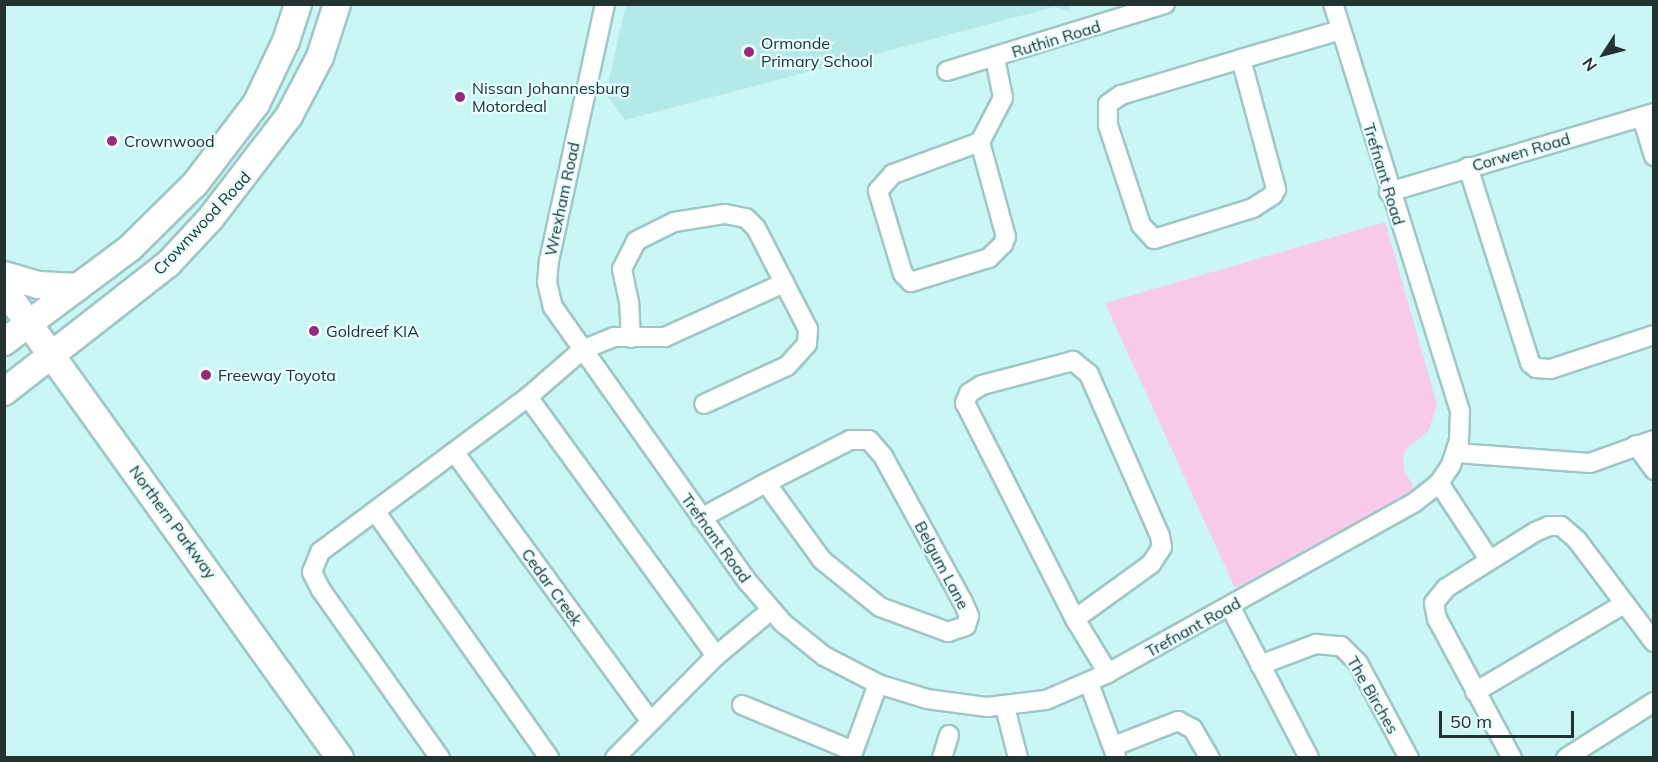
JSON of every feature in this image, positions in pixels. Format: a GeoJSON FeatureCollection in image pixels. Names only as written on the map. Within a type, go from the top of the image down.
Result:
{"type":"FeatureCollection","features":[{"type":"Feature","properties":{"kind":"main road","name":"Crownwood Road"},"geometry":{"type":"LineString","coordinates":[[4,342],[78,287],[159,222],[228,145],[256,104],[286,41],[298,4]]}},
{"type":"Feature","properties":{"kind":"main road","name":"Crownwood Road"},"geometry":{"type":"LineString","coordinates":[[4,392],[168,264],[258,161],[289,116],[320,57],[337,4]]}},
{"type":"Feature","properties":{"kind":"main road"},"geometry":{"type":"LineString","coordinates":[[4,275],[38,285],[78,287]]}},
{"type":"Feature","properties":{"kind":"main road","name":"Northern Parkway"},"geometry":{"type":"LineString","coordinates":[[4,289],[54,355],[340,758]]}},
{"type":"Feature","properties":{"kind":"street","name":"Wrexham Road"},"geometry":{"type":"LineString","coordinates":[[582,350],[553,307],[547,282],[605,4]]}},
{"type":"Feature","properties":{"kind":"street","name":"Ruthin Road"},"geometry":{"type":"LineString","coordinates":[[947,71],[1165,4]]}},
{"type":"Feature","properties":{"kind":"street","name":"Trefnant Road"},"geometry":{"type":"LineString","coordinates":[[582,350],[701,518],[771,610],[817,651],[878,684],[962,706],[1005,707],[1046,700],[1089,683],[1415,502],[1439,483],[1457,453],[1460,411],[1389,192],[1333,4]]}},
{"type":"Feature","properties":{"kind":"street"},"geometry":{"type":"LineString","coordinates":[[1241,59],[1276,189],[1273,195],[1253,208],[1170,237],[1154,238],[1141,225],[1108,125],[1108,104],[1121,95],[1241,59],[1341,30]]}},
{"type":"Feature","properties":{"kind":"street"},"geometry":{"type":"LineString","coordinates":[[980,142],[1006,237],[1003,244],[989,258],[911,282],[903,274],[877,197],[880,186],[894,174],[980,142],[1003,98],[995,58]]}},
{"type":"Feature","properties":{"kind":"street"},"geometry":{"type":"LineString","coordinates":[[1648,115],[1653,156]]}},
{"type":"Feature","properties":{"kind":"street","name":"Corwen Road"},"geometry":{"type":"LineString","coordinates":[[1389,192],[1648,115]]}},
{"type":"Feature","properties":{"kind":"street"},"geometry":{"type":"LineString","coordinates":[[1468,167],[1530,363],[1536,368],[1551,369],[1653,335]]}},
{"type":"Feature","properties":{"kind":"street"},"geometry":{"type":"LineString","coordinates":[[631,338],[629,302],[622,269],[626,255],[647,232],[674,222],[725,214],[746,218],[756,228],[808,329],[804,352],[787,366],[704,404]]}},
{"type":"Feature","properties":{"kind":"street"},"geometry":{"type":"LineString","coordinates":[[440,758],[312,572],[320,552],[528,397],[582,350],[614,337],[665,338],[784,283]]}},
{"type":"Feature","properties":{"kind":"street"},"geometry":{"type":"LineString","coordinates":[[1075,619],[1151,564],[1162,547],[1160,536],[1089,374],[1072,362],[982,385],[969,393],[965,403],[1075,619],[1108,673]]}},
{"type":"Feature","properties":{"kind":"street"},"geometry":{"type":"LineString","coordinates":[[528,397],[716,656]]}},
{"type":"Feature","properties":{"kind":"street","name":"Belgum Lane"},"geometry":{"type":"LineString","coordinates":[[701,518],[766,483],[850,440],[869,440],[883,456],[962,600],[969,616],[966,626],[948,632],[922,625],[891,614],[857,590],[811,547],[766,483]]}},
{"type":"Feature","properties":{"kind":"street"},"geometry":{"type":"LineString","coordinates":[[1457,453],[1590,463],[1645,443],[1653,470]]}},
{"type":"Feature","properties":{"kind":"street","name":"Cedar Creek"},"geometry":{"type":"LineString","coordinates":[[454,453],[650,720]]}},
{"type":"Feature","properties":{"kind":"street"},"geometry":{"type":"LineString","coordinates":[[1439,483],[1489,560]]}},
{"type":"Feature","properties":{"kind":"street"},"geometry":{"type":"LineString","coordinates":[[375,511],[549,758]]}},
{"type":"Feature","properties":{"kind":"street"},"geometry":{"type":"LineString","coordinates":[[1512,758],[1475,692],[1434,607],[1446,588],[1545,527],[1561,526],[1578,540],[1653,642]]}},
{"type":"Feature","properties":{"kind":"street"},"geometry":{"type":"LineString","coordinates":[[1475,692],[1624,604]]}},
{"type":"Feature","properties":{"kind":"street"},"geometry":{"type":"LineString","coordinates":[[1230,606],[1309,758]]}},
{"type":"Feature","properties":{"kind":"street"},"geometry":{"type":"LineString","coordinates":[[615,758],[650,720],[716,656],[771,610]]}},
{"type":"Feature","properties":{"kind":"street","name":"The Birches"},"geometry":{"type":"LineString","coordinates":[[1260,665],[1316,644],[1341,646],[1358,663],[1409,758]]}},
{"type":"Feature","properties":{"kind":"street"},"geometry":{"type":"LineString","coordinates":[[1089,683],[1115,752],[1178,721],[1193,729],[1210,758]]}},
{"type":"Feature","properties":{"kind":"street"},"geometry":{"type":"LineString","coordinates":[[742,705],[852,754],[878,684]]}},
{"type":"Feature","properties":{"kind":"street"},"geometry":{"type":"LineString","coordinates":[[1566,758],[1653,702]]}},
{"type":"Feature","properties":{"kind":"street"},"geometry":{"type":"LineString","coordinates":[[1005,707],[1018,758]]}},
{"type":"Feature","properties":{"kind":"street"},"geometry":{"type":"LineString","coordinates":[[942,758],[950,735]]}},
{"type":"Feature","properties":{"kind":"shaded area","name":"Ormonde Primary School"},"geometry":{"type":"Polygon","coordinates":[[[626,4],[1071,5],[1070,11],[1054,7],[625,120],[606,94],[626,4]]]}},
{"type":"Feature","properties":{"kind":"shaded area"},"geometry":{"type":"Polygon","coordinates":[[[1385,222],[1437,404],[1429,430],[1405,450],[1403,462],[1405,474],[1413,484],[1412,493],[1235,588],[1105,303],[1385,222]]]}},
{"type":"Feature","properties":{"kind":"place","name":"Ormonde Primary School"},"geometry":{"type":"Point","coordinates":[749,52]}},
{"type":"Feature","properties":{"kind":"place","name":"Nissan Johannesburg Motordeal"},"geometry":{"type":"Point","coordinates":[460,97]}},
{"type":"Feature","properties":{"kind":"place","name":"Crownwood"},"geometry":{"type":"Point","coordinates":[112,141]}},
{"type":"Feature","properties":{"kind":"place","name":"Goldreef KIA"},"geometry":{"type":"Point","coordinates":[314,331]}},
{"type":"Feature","properties":{"kind":"place","name":"Freeway Toyota"},"geometry":{"type":"Point","coordinates":[206,375]}}]}
